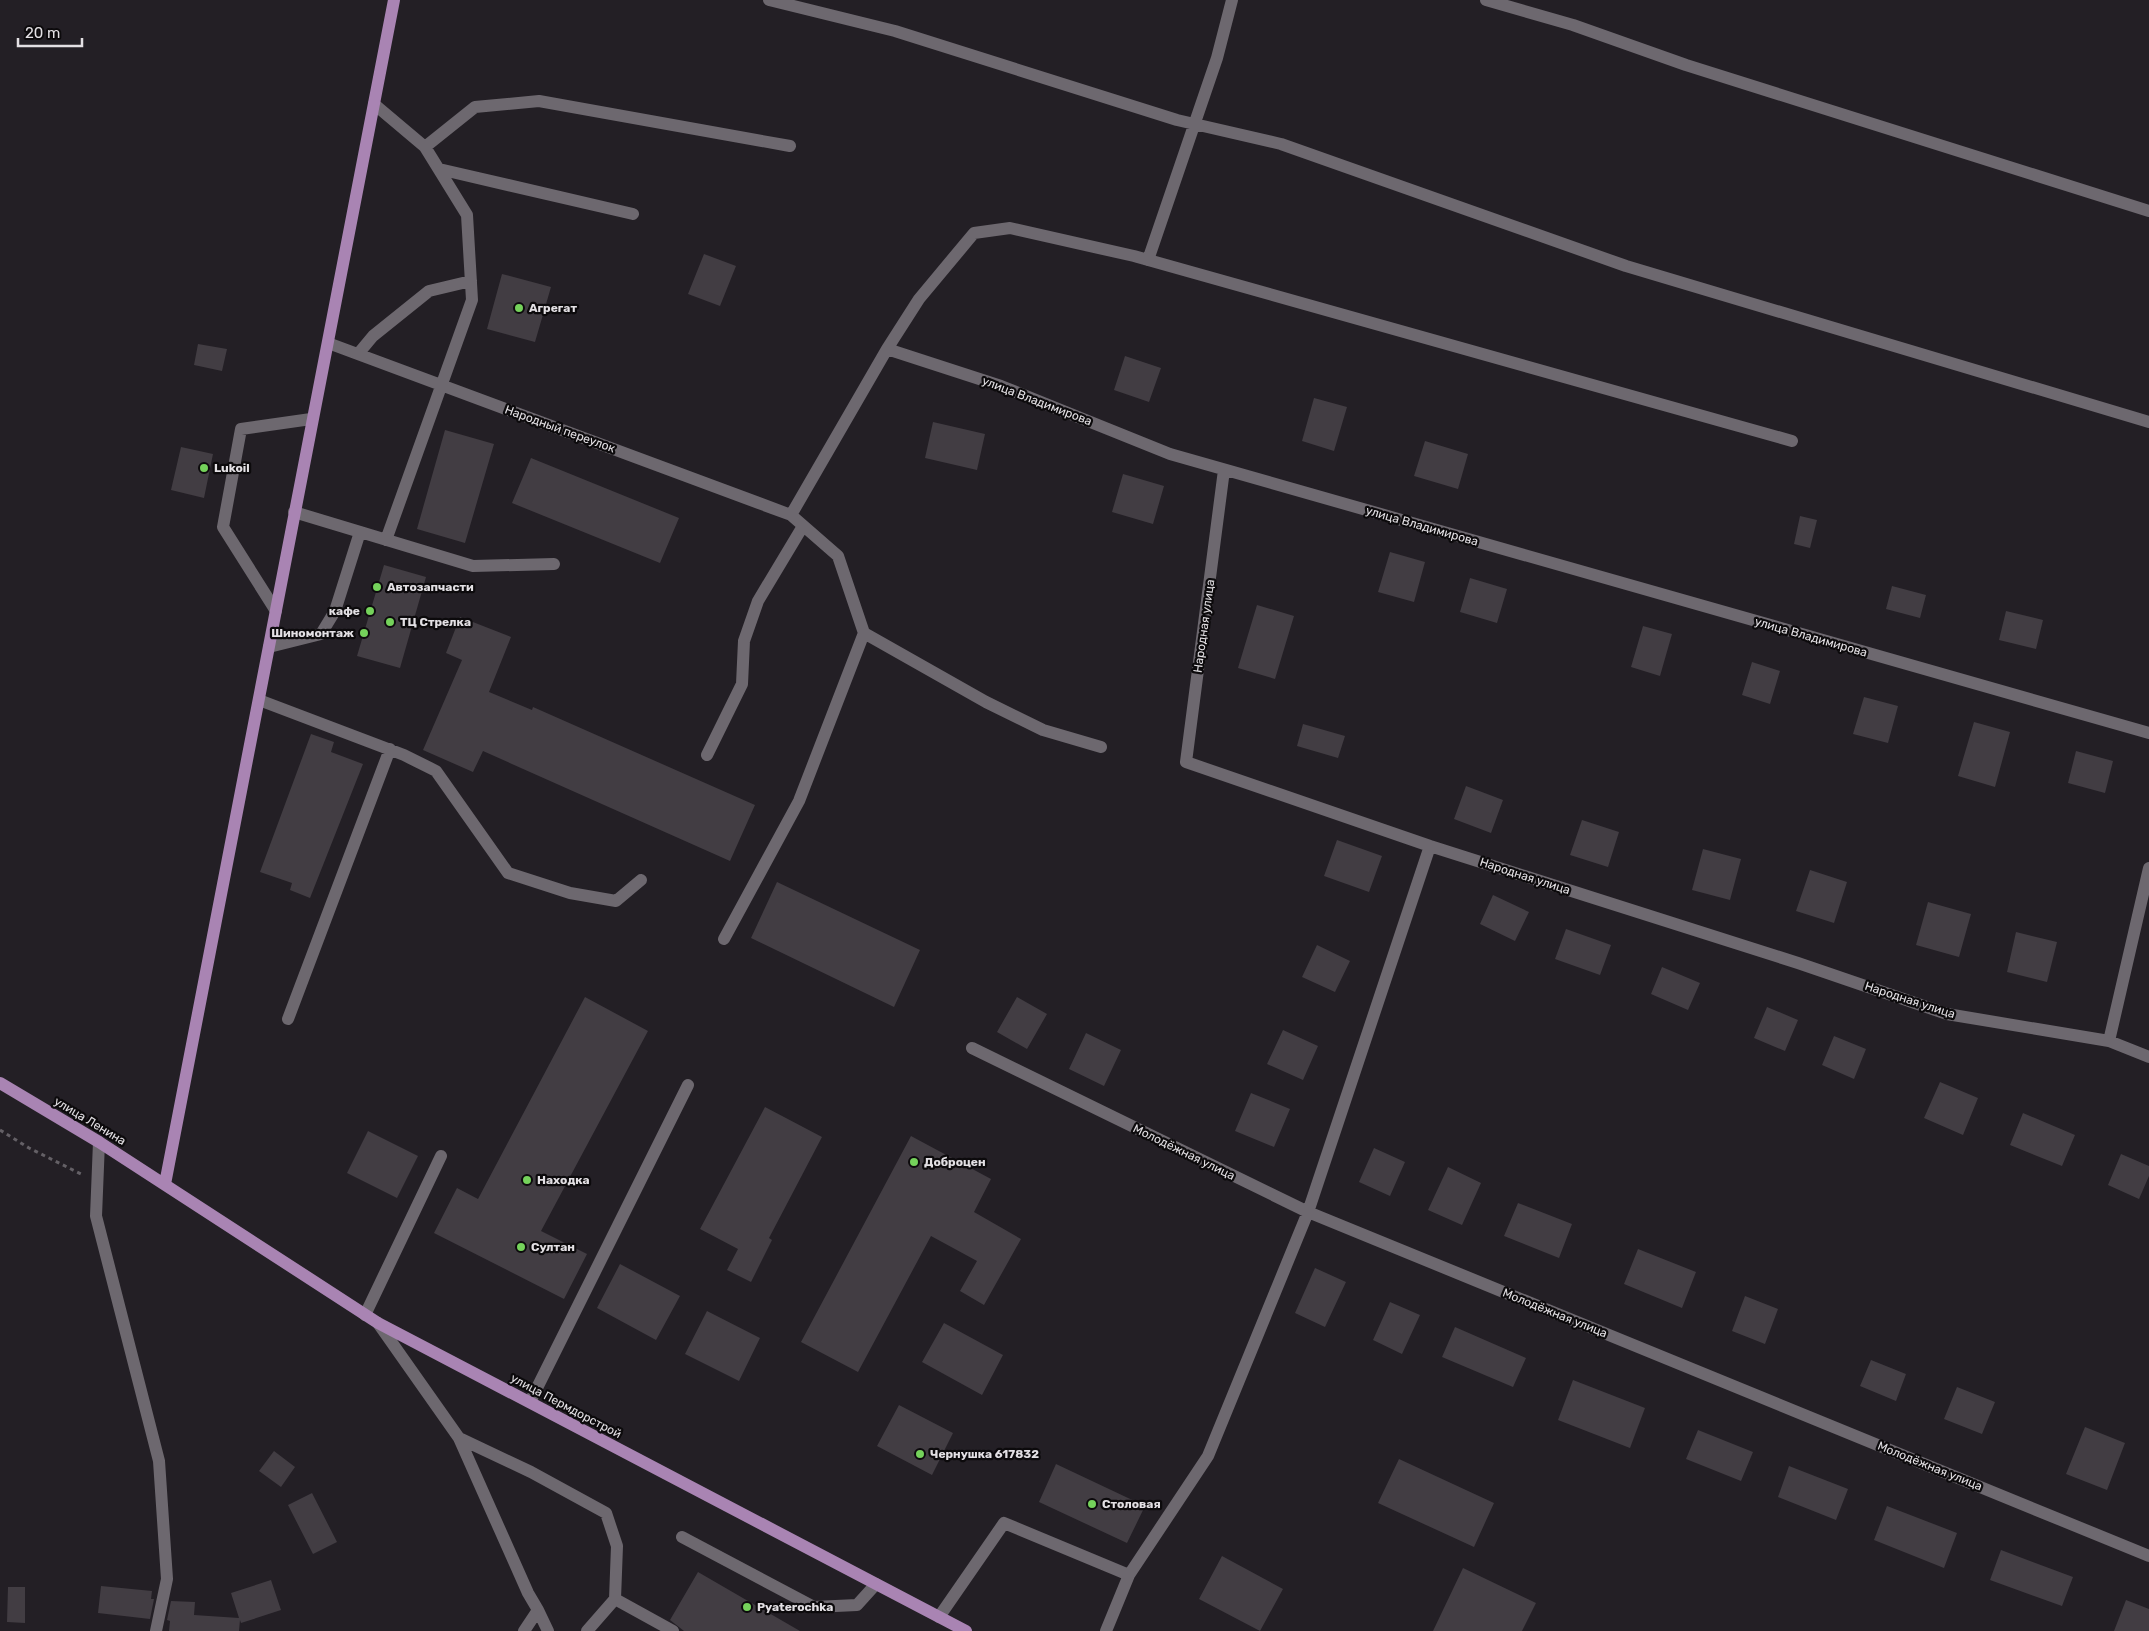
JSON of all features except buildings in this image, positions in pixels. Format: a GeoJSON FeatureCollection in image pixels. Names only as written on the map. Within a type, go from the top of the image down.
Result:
{"type":"FeatureCollection","features":[{"type":"Feature","properties":{"kind":"main road"},"geometry":{"type":"LineString","coordinates":[[165,1184],[276,611],[311,419],[328,343],[394,0]]}},
{"type":"Feature","properties":{"kind":"main road","name":"улица Ленина"},"geometry":{"type":"LineString","coordinates":[[0,1083],[165,1184]]}},
{"type":"Feature","properties":{"kind":"main road","name":"улица Пермдорстрой"},"geometry":{"type":"LineString","coordinates":[[165,1184],[378,1323],[966,1631]]}},
{"type":"Feature","properties":{"kind":"street"},"geometry":{"type":"LineString","coordinates":[[769,0],[895,31],[1194,124],[1281,144],[1626,266],[2149,422]]}},
{"type":"Feature","properties":{"kind":"street"},"geometry":{"type":"LineString","coordinates":[[1148,260],[1217,58],[1232,0]]}},
{"type":"Feature","properties":{"kind":"street"},"geometry":{"type":"LineString","coordinates":[[1486,0],[1573,26],[1686,65],[2149,211]]}},
{"type":"Feature","properties":{"kind":"street"},"geometry":{"type":"LineString","coordinates":[[425,147],[475,107],[538,102],[790,146]]}},
{"type":"Feature","properties":{"kind":"street"},"geometry":{"type":"LineString","coordinates":[[374,104],[425,147],[467,215],[472,300],[440,384],[386,540]]}},
{"type":"Feature","properties":{"kind":"street"},"geometry":{"type":"LineString","coordinates":[[439,169],[633,214]]}},
{"type":"Feature","properties":{"kind":"street"},"geometry":{"type":"LineString","coordinates":[[724,939],[799,800],[864,634],[838,556],[791,515],[887,348],[919,299],[974,232],[1010,228],[1148,260],[1792,440]]}},
{"type":"Feature","properties":{"kind":"street"},"geometry":{"type":"LineString","coordinates":[[358,354],[373,336],[429,291],[471,281]]}},
{"type":"Feature","properties":{"kind":"street","name":"Народный переулок"},"geometry":{"type":"LineString","coordinates":[[328,343],[791,515]]}},
{"type":"Feature","properties":{"kind":"street","name":"улица Владимирова"},"geometry":{"type":"LineString","coordinates":[[887,348],[1001,386],[1170,454],[2149,733]]}},
{"type":"Feature","properties":{"kind":"street"},"geometry":{"type":"LineString","coordinates":[[276,611],[223,528],[234,465],[241,429],[311,419]]}},
{"type":"Feature","properties":{"kind":"street","name":"Народная улица"},"geometry":{"type":"LineString","coordinates":[[1224,470],[1186,762],[1430,846],[1798,962],[1947,1014],[2109,1041],[2149,1057]]}},
{"type":"Feature","properties":{"kind":"street"},"geometry":{"type":"LineString","coordinates":[[294,512],[472,566],[554,564]]}},
{"type":"Feature","properties":{"kind":"street"},"geometry":{"type":"LineString","coordinates":[[707,755],[742,684],[744,641],[758,601],[803,526]]}},
{"type":"Feature","properties":{"kind":"street"},"geometry":{"type":"LineString","coordinates":[[269,647],[322,634],[336,611],[360,532]]}},
{"type":"Feature","properties":{"kind":"street"},"geometry":{"type":"LineString","coordinates":[[864,634],[986,702],[1043,730],[1101,747]]}},
{"type":"Feature","properties":{"kind":"street"},"geometry":{"type":"LineString","coordinates":[[259,700],[390,750],[436,771],[508,873],[570,893],[616,901],[642,880]]}},
{"type":"Feature","properties":{"kind":"street"},"geometry":{"type":"LineString","coordinates":[[288,1019],[390,750]]}},
{"type":"Feature","properties":{"kind":"street"},"geometry":{"type":"LineString","coordinates":[[1106,1631],[1129,1575],[1208,1456],[1308,1212],[1430,846]]}},
{"type":"Feature","properties":{"kind":"street"},"geometry":{"type":"LineString","coordinates":[[2109,1041],[2149,868]]}},
{"type":"Feature","properties":{"kind":"street","name":"Молодёжная улица"},"geometry":{"type":"LineString","coordinates":[[972,1048],[1308,1212],[2149,1556]]}},
{"type":"Feature","properties":{"kind":"street"},"geometry":{"type":"LineString","coordinates":[[530,1402],[688,1085]]}},
{"type":"Feature","properties":{"kind":"street"},"geometry":{"type":"LineString","coordinates":[[99,1142],[96,1216],[158,1461],[167,1579],[156,1631]]}},
{"type":"Feature","properties":{"kind":"street"},"geometry":{"type":"LineString","coordinates":[[365,1315],[441,1156]]}},
{"type":"Feature","properties":{"kind":"street"},"geometry":{"type":"LineString","coordinates":[[378,1323],[459,1438],[528,1593],[548,1631]]}},
{"type":"Feature","properties":{"kind":"street"},"geometry":{"type":"LineString","coordinates":[[459,1438],[531,1472],[606,1513],[617,1546],[615,1599],[587,1631]]}},
{"type":"Feature","properties":{"kind":"street"},"geometry":{"type":"LineString","coordinates":[[939,1618],[1004,1523],[1129,1575]]}},
{"type":"Feature","properties":{"kind":"street"},"geometry":{"type":"LineString","coordinates":[[682,1537],[814,1607],[857,1605],[876,1584]]}},
{"type":"Feature","properties":{"kind":"street"},"geometry":{"type":"LineString","coordinates":[[615,1599],[673,1631]]}},
{"type":"Feature","properties":{"kind":"street"},"geometry":{"type":"LineString","coordinates":[[524,1631],[538,1610]]}},
{"type":"Feature","properties":{"kind":"path"},"geometry":{"type":"LineString","coordinates":[[0,1130],[29,1148],[98,1182]]}},
{"type":"Feature","properties":{"kind":"place","name":"Агрегат"},"geometry":{"type":"Point","coordinates":[519,308]}},
{"type":"Feature","properties":{"kind":"place","name":"Lukoil"},"geometry":{"type":"Point","coordinates":[204,468]}},
{"type":"Feature","properties":{"kind":"place","name":"Автозапчасти"},"geometry":{"type":"Point","coordinates":[377,587]}},
{"type":"Feature","properties":{"kind":"place","name":"кафе"},"geometry":{"type":"Point","coordinates":[370,611]}},
{"type":"Feature","properties":{"kind":"place","name":"ТЦ Стрелка"},"geometry":{"type":"Point","coordinates":[390,622]}},
{"type":"Feature","properties":{"kind":"place","name":"Шиномонтаж"},"geometry":{"type":"Point","coordinates":[364,633]}},
{"type":"Feature","properties":{"kind":"place","name":"Доброцен"},"geometry":{"type":"Point","coordinates":[914,1162]}},
{"type":"Feature","properties":{"kind":"place","name":"Находка"},"geometry":{"type":"Point","coordinates":[527,1180]}},
{"type":"Feature","properties":{"kind":"place","name":"Султан"},"geometry":{"type":"Point","coordinates":[521,1247]}},
{"type":"Feature","properties":{"kind":"place","name":"Чернушка 617832"},"geometry":{"type":"Point","coordinates":[920,1454]}},
{"type":"Feature","properties":{"kind":"place","name":"Столовая"},"geometry":{"type":"Point","coordinates":[1092,1504]}},
{"type":"Feature","properties":{"kind":"place","name":"Pyaterochka"},"geometry":{"type":"Point","coordinates":[747,1607]}}]}
